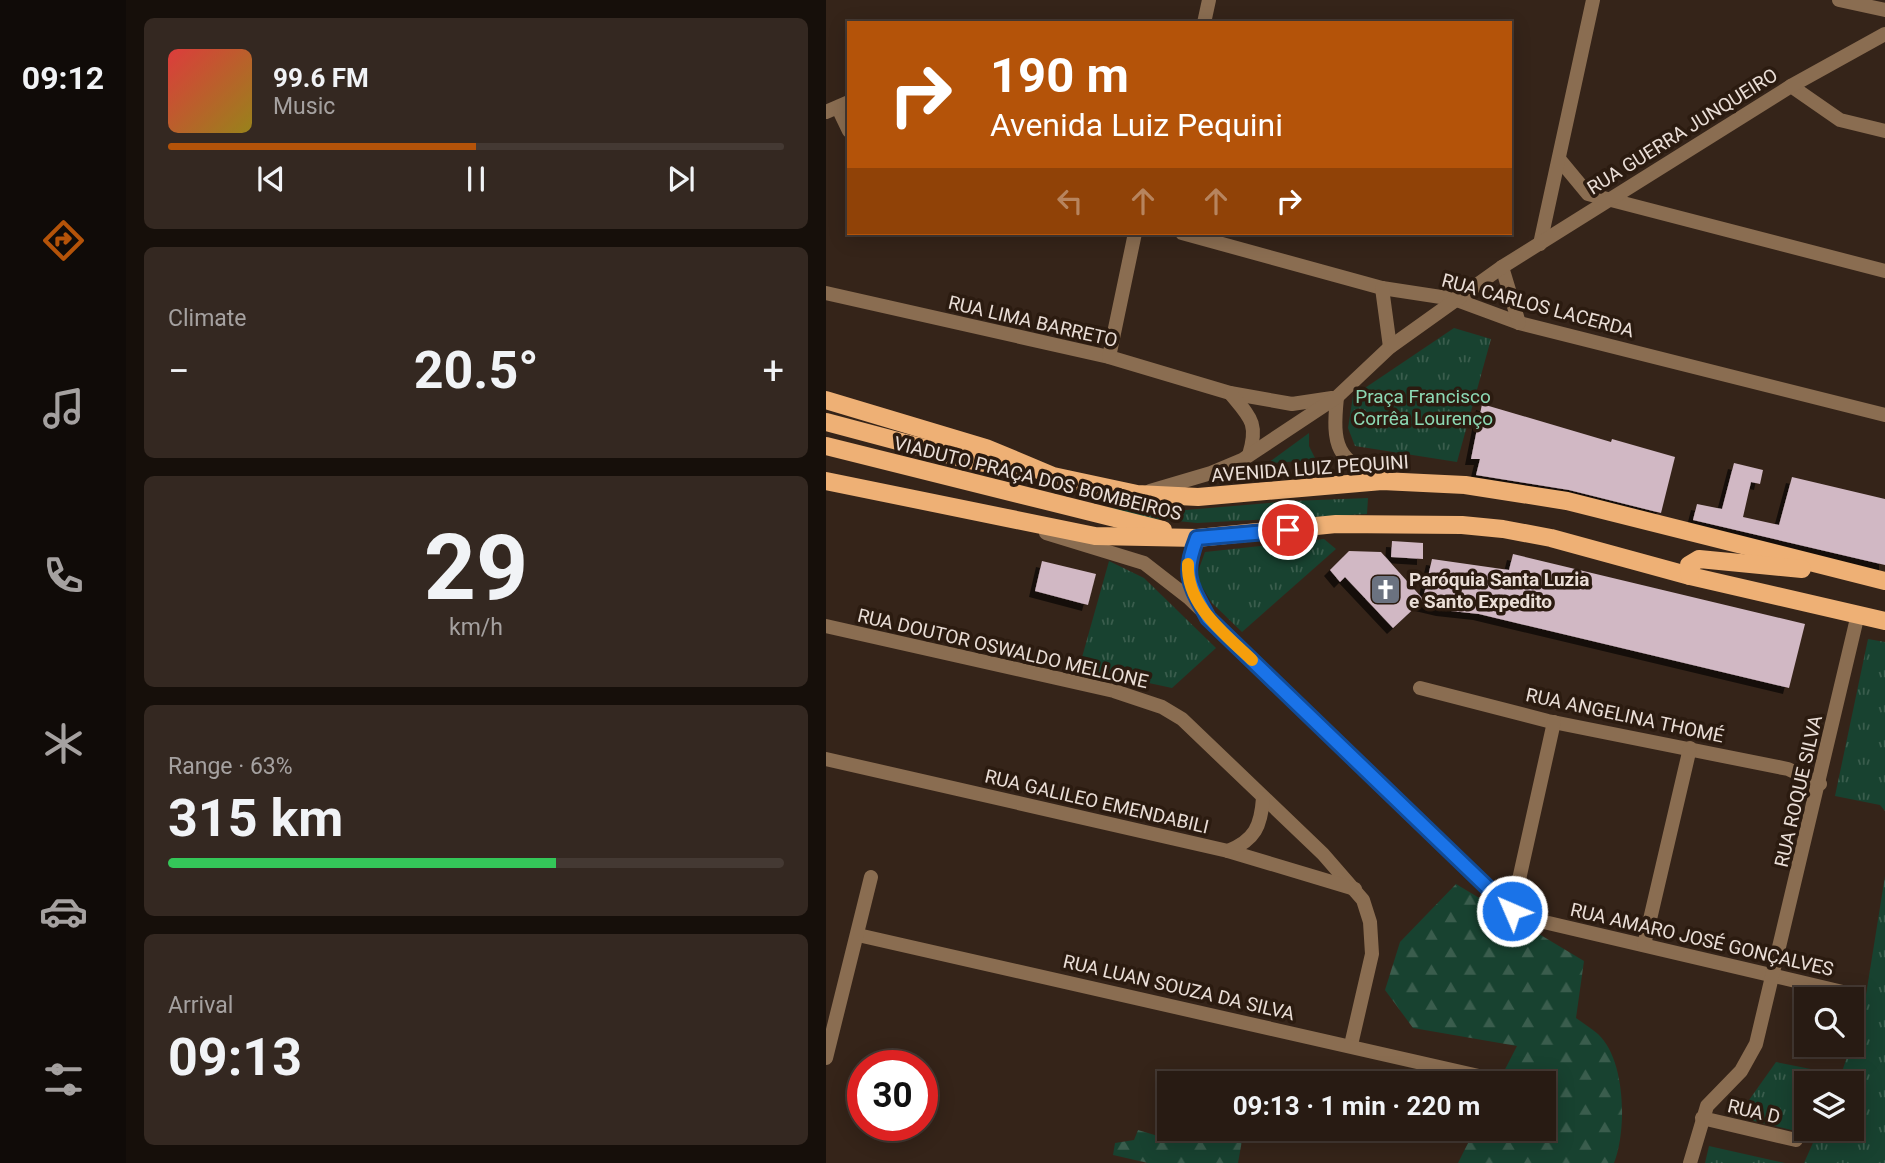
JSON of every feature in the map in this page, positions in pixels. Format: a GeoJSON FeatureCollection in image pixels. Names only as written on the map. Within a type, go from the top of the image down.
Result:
{"type":"FeatureCollection","features":[{"type":"Feature","properties":{"kind":"main road","name":"AVENIDA LUIZ PEQUINI"},"geometry":{"type":"LineString","coordinates":[[826,400],[986,448],[1053,476],[1137,494],[1224,495],[1382,481],[1465,485],[1567,501],[1885,581]]}},
{"type":"Feature","properties":{"kind":"main road","name":"VIADUTO PRAÇA DOS BOMBEIROS"},"geometry":{"type":"LineString","coordinates":[[826,422],[969,460],[1053,476]]}},
{"type":"Feature","properties":{"kind":"main road","name":"VIADUTO PRAÇA DOS BOMBEIROS"},"geometry":{"type":"LineString","coordinates":[[826,446],[1197,538]]}},
{"type":"Feature","properties":{"kind":"main road"},"geometry":{"type":"LineString","coordinates":[[826,481],[1094,536],[1197,538],[1336,524],[1462,525],[1551,538],[1689,576],[1885,621]]}},
{"type":"Feature","properties":{"kind":"main road"},"geometry":{"type":"LineString","coordinates":[[1689,576],[1689,565],[1699,559],[1836,573],[1855,572]]}},
{"type":"Feature","properties":{"kind":"street"},"geometry":{"type":"LineString","coordinates":[[1205,21],[1209,0]]}},
{"type":"Feature","properties":{"kind":"street"},"geometry":{"type":"LineString","coordinates":[[1540,244],[1593,0]]}},
{"type":"Feature","properties":{"kind":"street"},"geometry":{"type":"LineString","coordinates":[[1839,0],[1885,10]]}},
{"type":"Feature","properties":{"kind":"street","name":"RUA GUERRA JUNQUEIRO"},"geometry":{"type":"LineString","coordinates":[[1137,494],[1211,473],[1249,455],[1337,397],[1390,347],[1502,267],[1608,198],[1791,86],[1885,34]]}},
{"type":"Feature","properties":{"kind":"street"},"geometry":{"type":"LineString","coordinates":[[1791,86],[1840,120],[1885,131]]}},
{"type":"Feature","properties":{"kind":"street"},"geometry":{"type":"LineString","coordinates":[[838,107],[847,127]]}},
{"type":"Feature","properties":{"kind":"street"},"geometry":{"type":"LineString","coordinates":[[1559,159],[1588,194],[1885,271]]}},
{"type":"Feature","properties":{"kind":"street"},"geometry":{"type":"LineString","coordinates":[[1109,357],[1135,235]]}},
{"type":"Feature","properties":{"kind":"street","name":"RUA CARLOS LACERDA"},"geometry":{"type":"LineString","coordinates":[[1189,235],[1382,288],[1454,299],[1519,323],[1885,415]]}},
{"type":"Feature","properties":{"kind":"street"},"geometry":{"type":"LineString","coordinates":[[1502,267],[1519,323]]}},
{"type":"Feature","properties":{"kind":"street"},"geometry":{"type":"LineString","coordinates":[[1382,288],[1390,347]]}},
{"type":"Feature","properties":{"kind":"street","name":"RUA LIMA BARRETO"},"geometry":{"type":"LineString","coordinates":[[826,293],[1109,357],[1230,393],[1292,404],[1337,397]]}},
{"type":"Feature","properties":{"kind":"street"},"geometry":{"type":"LineString","coordinates":[[1230,393],[1252,422],[1255,434],[1249,455]]}},
{"type":"Feature","properties":{"kind":"street"},"geometry":{"type":"LineString","coordinates":[[1337,397],[1335,436],[1338,447],[1355,468],[1382,481]]}},
{"type":"Feature","properties":{"kind":"street","name":"RUA AMARO JOSÉ GONÇALVES"},"geometry":{"type":"LineString","coordinates":[[981,513],[1144,563],[1189,598],[1512,911],[1821,987]]}},
{"type":"Feature","properties":{"kind":"street","name":"RUA AMARO JOSÉ GONÇALVES"},"geometry":{"type":"LineString","coordinates":[[1197,538],[1188,561],[1187,578],[1208,618]]}},
{"type":"Feature","properties":{"kind":"street","name":"RUA ROQUE SILVA"},"geometry":{"type":"LineString","coordinates":[[1690,1163],[1707,1106],[1751,1056],[1774,976],[1858,614]]}},
{"type":"Feature","properties":{"kind":"street","name":"RUA DOUTOR OSWALDO MELLONE"},"geometry":{"type":"LineString","coordinates":[[826,626],[1145,700],[1182,719],[1357,889],[1370,922],[1371,954],[1351,1045]]}},
{"type":"Feature","properties":{"kind":"street","name":"RUA ANGELINA THOMÉ"},"geometry":{"type":"LineString","coordinates":[[1420,688],[1554,722],[1788,769],[1820,784]]}},
{"type":"Feature","properties":{"kind":"street"},"geometry":{"type":"LineString","coordinates":[[1512,911],[1554,722]]}},
{"type":"Feature","properties":{"kind":"street"},"geometry":{"type":"LineString","coordinates":[[1644,945],[1690,748]]}},
{"type":"Feature","properties":{"kind":"street","name":"RUA GALILEO EMENDABILI"},"geometry":{"type":"LineString","coordinates":[[826,759],[1228,851],[1357,889]]}},
{"type":"Feature","properties":{"kind":"street"},"geometry":{"type":"LineString","coordinates":[[1228,851],[1244,845],[1257,831],[1263,798]]}},
{"type":"Feature","properties":{"kind":"street"},"geometry":{"type":"LineString","coordinates":[[826,1058],[871,877]]}},
{"type":"Feature","properties":{"kind":"street","name":"RUA LUAN SOUZA DA SILVA"},"geometry":{"type":"LineString","coordinates":[[858,935],[1459,1071]]}},
{"type":"Feature","properties":{"kind":"street","name":"RUA D"},"geometry":{"type":"LineString","coordinates":[[1702,1118],[1794,1139]]}},
{"type":"Feature","properties":{"kind":"green space","name":"Praça Francisco Corrêa Lourenço"},"geometry":{"type":"Polygon","coordinates":[[[1454,328],[1491,339],[1457,462],[1355,446],[1348,428],[1353,396],[1454,328]]]}},
{"type":"Feature","properties":{"kind":"green space"},"geometry":{"type":"Polygon","coordinates":[[[1309,433],[1309,446],[1316,460],[1268,463],[1309,433]]]}},
{"type":"Feature","properties":{"kind":"green space"},"geometry":{"type":"Polygon","coordinates":[[[1368,498],[1367,514],[1197,523],[1139,517],[1088,505],[1137,511],[1186,510],[1368,498]]]}},
{"type":"Feature","properties":{"kind":"green space"},"geometry":{"type":"Polygon","coordinates":[[[1324,539],[1336,549],[1242,632],[1212,603],[1196,577],[1205,552],[1324,539]]]}},
{"type":"Feature","properties":{"kind":"green space"},"geometry":{"type":"Polygon","coordinates":[[[1109,561],[1144,578],[1216,648],[1172,688],[1079,668],[1109,561]]]}},
{"type":"Feature","properties":{"kind":"green space"},"geometry":{"type":"Polygon","coordinates":[[[1868,639],[1885,642],[1885,811],[1880,805],[1835,796],[1868,639]]]}},
{"type":"Feature","properties":{"kind":"green space"},"geometry":{"type":"Polygon","coordinates":[[[1885,876],[1885,1163],[1804,1163],[1814,1141],[1864,1141],[1864,1071],[1842,1071],[1847,1057],[1864,1057],[1864,1004],[1885,876]]]}},
{"type":"Feature","properties":{"kind":"green space"},"geometry":{"type":"Polygon","coordinates":[[[1456,884],[1584,961],[1576,1018],[1598,1034],[1607,1046],[1619,1078],[1621,1133],[1614,1163],[1458,1163],[1469,1141],[1556,1141],[1556,1071],[1504,1071],[1517,1046],[1413,1028],[1385,990],[1400,942],[1456,884]]]}},
{"type":"Feature","properties":{"kind":"green space"},"geometry":{"type":"Polygon","coordinates":[[[1776,1062],[1821,1071],[1794,1071],[1794,1131],[1737,1117],[1776,1062]]]}},
{"type":"Feature","properties":{"kind":"green space"},"geometry":{"type":"Polygon","coordinates":[[[1138,1130],[1157,1136],[1157,1141],[1242,1141],[1238,1163],[1148,1163],[1113,1155],[1115,1143],[1134,1140],[1138,1130]]]}},
{"type":"Feature","properties":{"kind":"green space"},"geometry":{"type":"Polygon","coordinates":[[[1709,1146],[1785,1163],[1705,1163],[1709,1146]]]}},
{"type":"Feature","properties":{"kind":"building"},"geometry":{"type":"Polygon","coordinates":[[[1482,404],[1611,442],[1612,439],[1675,457],[1661,513],[1569,490],[1476,475],[1480,459],[1471,459],[1482,404]]]}},
{"type":"Feature","properties":{"kind":"building"},"geometry":{"type":"Polygon","coordinates":[[[1734,463],[1763,470],[1760,484],[1751,482],[1743,517],[1779,525],[1792,477],[1885,499],[1885,565],[1693,520],[1697,504],[1722,509],[1734,463]]]}},
{"type":"Feature","properties":{"kind":"building"},"geometry":{"type":"Polygon","coordinates":[[[1392,541],[1423,543],[1423,559],[1391,557],[1392,541]]]}},
{"type":"Feature","properties":{"kind":"building"},"geometry":{"type":"Polygon","coordinates":[[[1349,551],[1381,552],[1423,599],[1432,559],[1509,570],[1513,554],[1805,624],[1789,688],[1479,614],[1442,610],[1421,605],[1422,601],[1393,628],[1345,577],[1340,582],[1330,570],[1349,551]]]}},
{"type":"Feature","properties":{"kind":"building"},"geometry":{"type":"Polygon","coordinates":[[[1042,561],[1096,574],[1088,605],[1035,591],[1042,561]]]}},
{"type":"Feature","properties":{"kind":"slow traffic"},"geometry":{"type":"LineString","coordinates":[[1188,564],[1187,578],[1208,618],[1252,660]]}},
{"type":"Feature","properties":{"kind":"place","name":"Paróquia Santa Luzia e Santo Expedito"},"geometry":{"type":"Point","coordinates":[1386,590]}},
{"type":"Feature","properties":{"kind":"route"},"geometry":{"type":"LineString","coordinates":[[1288,530],[1197,538],[1188,561],[1187,578],[1208,618],[1512,911]]}}]}
